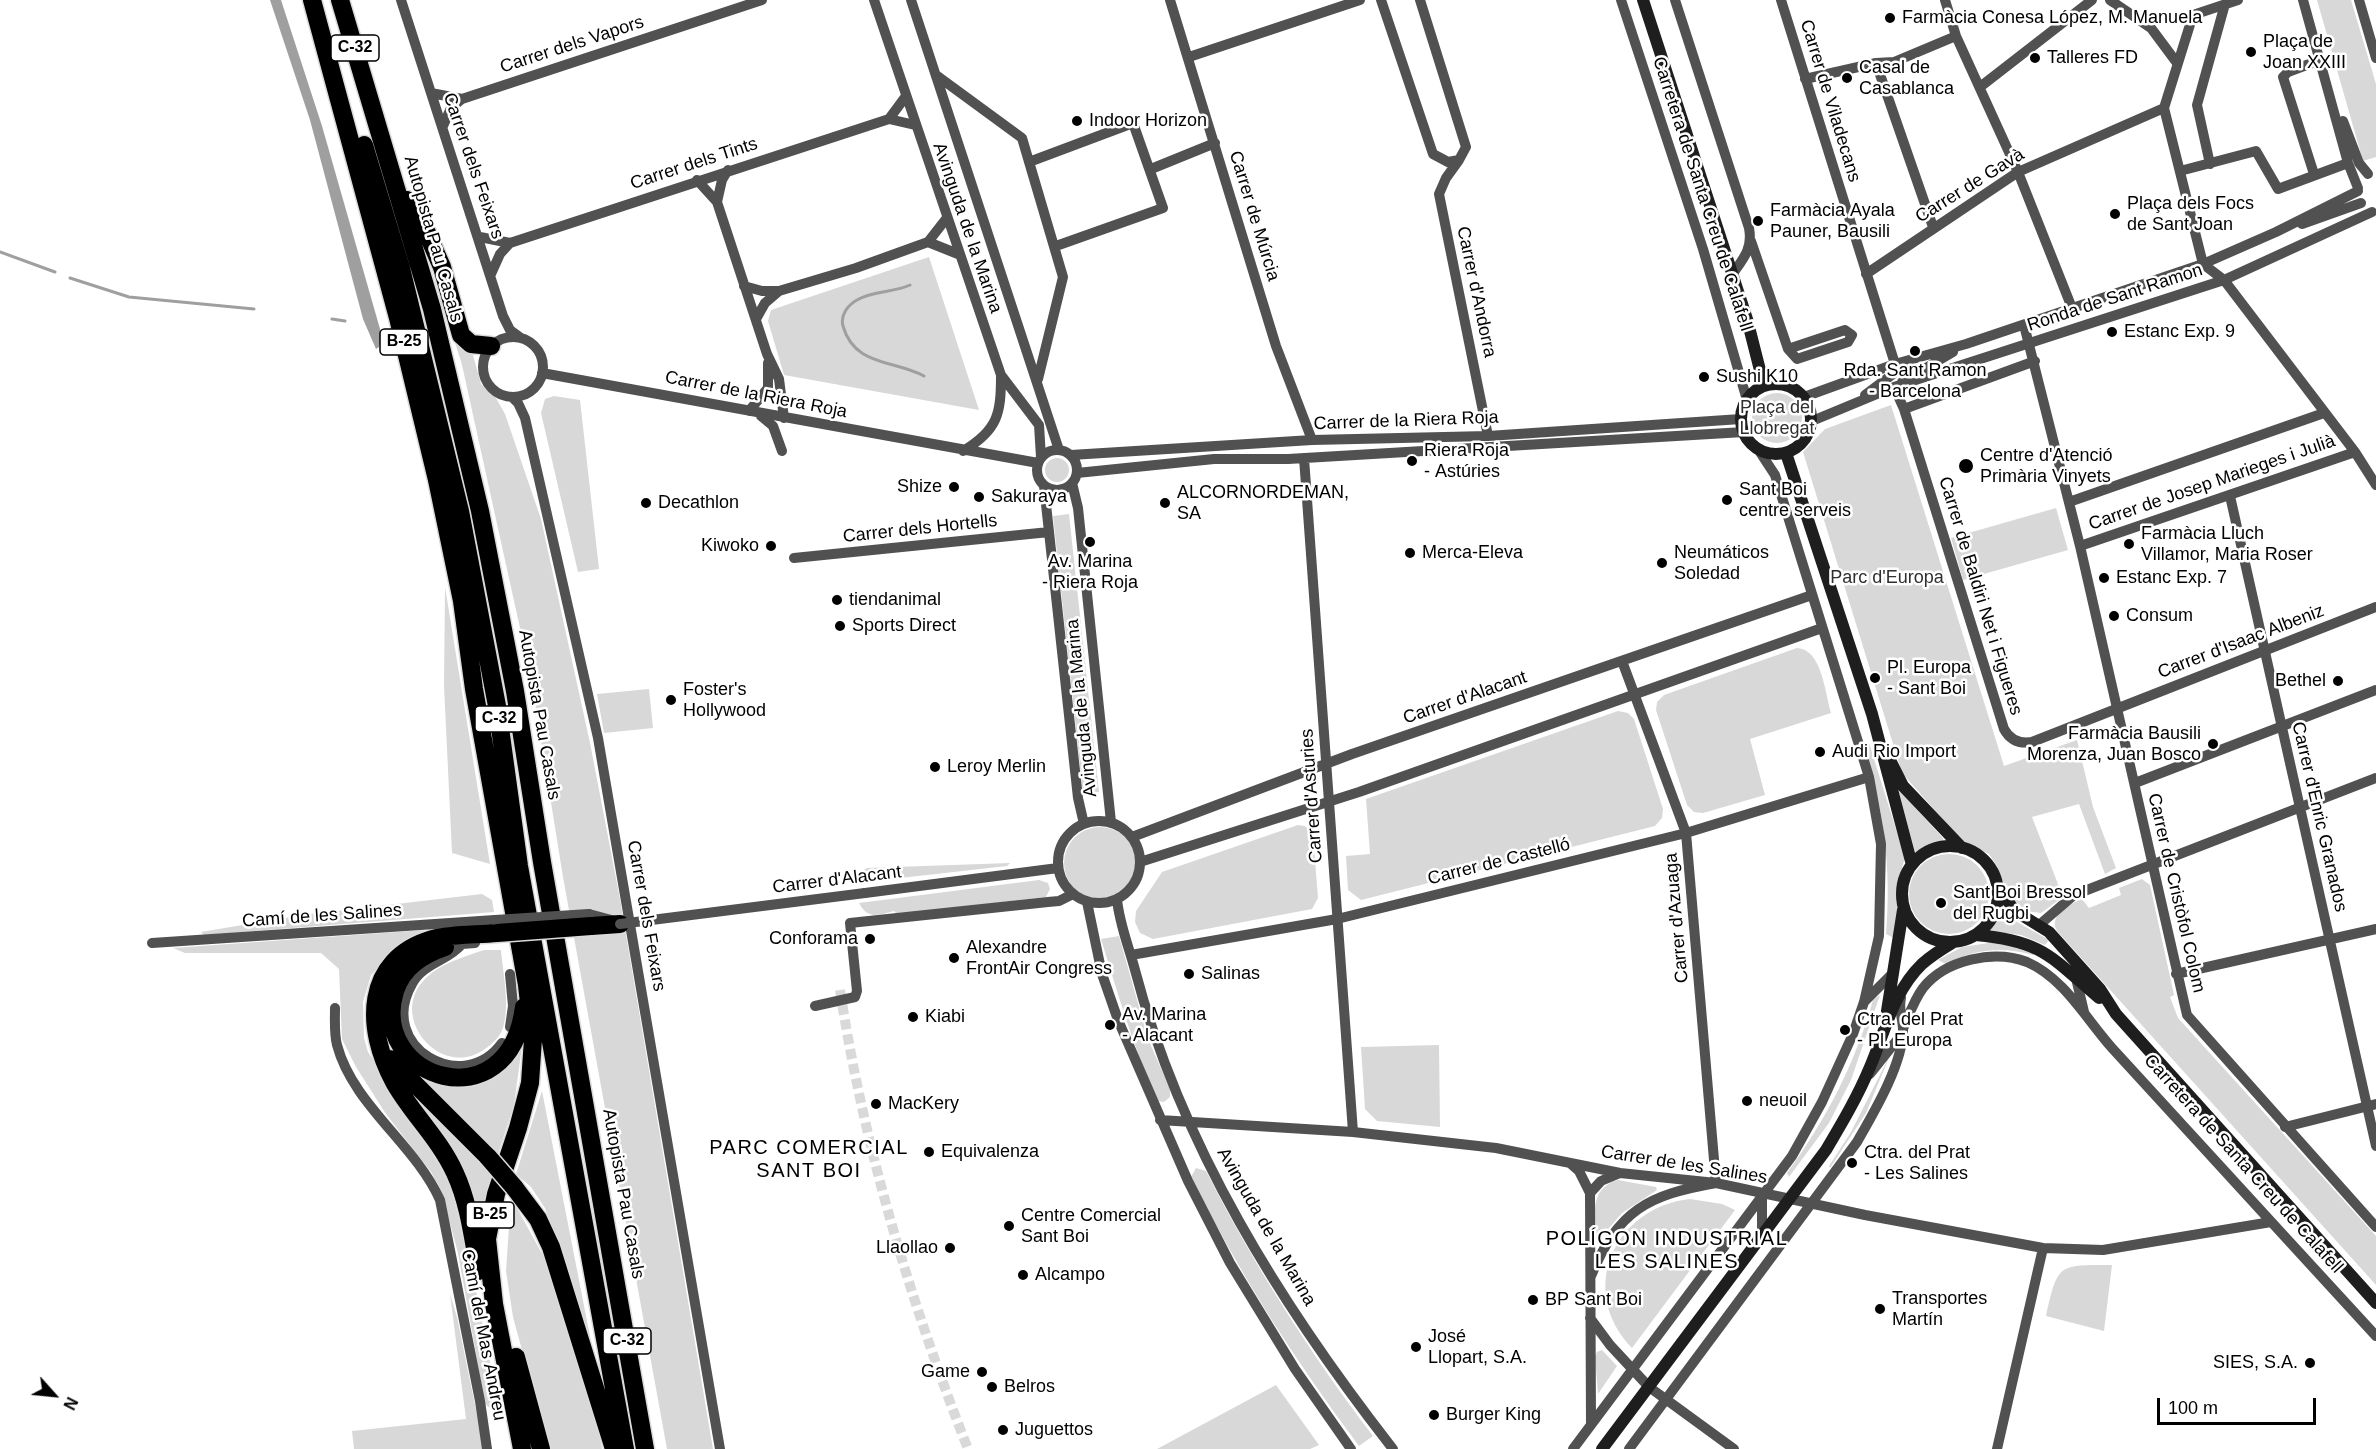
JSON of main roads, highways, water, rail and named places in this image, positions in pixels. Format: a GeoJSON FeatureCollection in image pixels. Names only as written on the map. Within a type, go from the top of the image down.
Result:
{"type":"FeatureCollection","features":[{"type":"Feature","properties":{"kind":"highway","name":"B-25"},"geometry":{"type":"LineString","coordinates":[[312,0],[398,318],[437,480],[462,601],[474,689],[527,985],[533,1039],[530,1083],[490,1214],[487,1239],[494,1304],[522,1449]]}},
{"type":"Feature","properties":{"kind":"highway","name":"C-32"},"geometry":{"type":"LineString","coordinates":[[320,0],[401,268],[460,511],[497,706],[519,866],[625,1449]]}},
{"type":"Feature","properties":{"kind":"highway","name":"Autopista Pau Casals"},"geometry":{"type":"LineString","coordinates":[[339,0],[398,188],[432,309],[480,511],[515,691],[542,862],[645,1449]]}},
{"type":"Feature","properties":{"kind":"highway"},"geometry":{"type":"LineString","coordinates":[[398,188],[427,233],[442,267],[461,335],[471,344],[492,346]]}},
{"type":"Feature","properties":{"kind":"highway"},"geometry":{"type":"LineString","coordinates":[[517,1449],[459,1183],[430,1129],[395,1083],[376,1038],[374,1015],[380,984],[388,968],[405,952],[435,939],[496,932],[620,924]]}},
{"type":"Feature","properties":{"kind":"highway"},"geometry":{"type":"LineString","coordinates":[[462,944],[428,953],[415,963],[406,971],[393,998],[392,1011],[396,1037],[412,1060],[434,1074],[454,1079],[481,1075],[500,1062],[516,1042],[521,1026],[527,985]]}},
{"type":"Feature","properties":{"kind":"highway"},"geometry":{"type":"LineString","coordinates":[[376,1038],[400,1072],[488,1157],[514,1186],[537,1220],[551,1247],[614,1449]]}},
{"type":"Feature","properties":{"kind":"highway"},"geometry":{"type":"LineString","coordinates":[[508,1157],[500,1219],[499,1272],[521,1381],[541,1449]]}},
{"type":"Feature","properties":{"kind":"highway"},"geometry":{"type":"LineString","coordinates":[[608,1233],[626,1294],[656,1449]]}},
{"type":"Feature","properties":{"kind":"waterway"},"geometry":{"type":"LineString","coordinates":[[0,252],[55,272]]}},
{"type":"Feature","properties":{"kind":"waterway"},"geometry":{"type":"LineString","coordinates":[[70,278],[129,297],[254,309]]}},
{"type":"Feature","properties":{"kind":"waterway"},"geometry":{"type":"LineString","coordinates":[[910,285],[857,300],[846,311],[842,322],[848,339],[866,355],[924,376]]}},
{"type":"Feature","properties":{"kind":"waterway"},"geometry":{"type":"LineString","coordinates":[[332,319],[345,321]]}},
{"type":"Feature","properties":{"kind":"tunnel"},"geometry":{"type":"LineString","coordinates":[[840,990],[862,1107],[891,1223],[927,1337],[968,1449]]}},
{"type":"Feature","properties":{"kind":"place","name":"Farmàcia Conesa López, M. Manuela"},"geometry":{"type":"Point","coordinates":[1890,18]}},
{"type":"Feature","properties":{"kind":"place","name":"Plaça de Joan XXIII"},"geometry":{"type":"Point","coordinates":[2251,52]}},
{"type":"Feature","properties":{"kind":"place","name":"Talleres FD"},"geometry":{"type":"Point","coordinates":[2035,58]}},
{"type":"Feature","properties":{"kind":"place","name":"Casal de Casablanca"},"geometry":{"type":"Point","coordinates":[1847,78]}},
{"type":"Feature","properties":{"kind":"place","name":"Indoor Horizon"},"geometry":{"type":"Point","coordinates":[1077,121]}},
{"type":"Feature","properties":{"kind":"place","name":"Plaça dels Focs de Sant Joan"},"geometry":{"type":"Point","coordinates":[2115,214]}},
{"type":"Feature","properties":{"kind":"place","name":"Farmàcia Ayala Pauner, Bausili"},"geometry":{"type":"Point","coordinates":[1758,221]}},
{"type":"Feature","properties":{"kind":"place","name":"Estanc Exp. 9"},"geometry":{"type":"Point","coordinates":[2112,332]}},
{"type":"Feature","properties":{"kind":"place","name":"Rda. Sant Ramon - Barcelona"},"geometry":{"type":"Point","coordinates":[1915,351]}},
{"type":"Feature","properties":{"kind":"place","name":"Sushi K10"},"geometry":{"type":"Point","coordinates":[1704,377]}},
{"type":"Feature","properties":{"kind":"place","name":"Riera Roja - Astúries"},"geometry":{"type":"Point","coordinates":[1412,461]}},
{"type":"Feature","properties":{"kind":"place","name":"Centre d'Atenció Primària Vinyets"},"geometry":{"type":"Point","coordinates":[1966,466]}},
{"type":"Feature","properties":{"kind":"place","name":"Shize"},"geometry":{"type":"Point","coordinates":[954,487]}},
{"type":"Feature","properties":{"kind":"place","name":"Sakuraya"},"geometry":{"type":"Point","coordinates":[979,497]}},
{"type":"Feature","properties":{"kind":"place","name":"Sant Boi centre serveis"},"geometry":{"type":"Point","coordinates":[1727,500]}},
{"type":"Feature","properties":{"kind":"place","name":"Decathlon"},"geometry":{"type":"Point","coordinates":[646,503]}},
{"type":"Feature","properties":{"kind":"place","name":"ALCORNORDEMAN, SA"},"geometry":{"type":"Point","coordinates":[1165,503]}},
{"type":"Feature","properties":{"kind":"place","name":"Av. Marina - Riera Roja"},"geometry":{"type":"Point","coordinates":[1090,542]}},
{"type":"Feature","properties":{"kind":"place","name":"Farmàcia Lluch Villamor, Maria Roser"},"geometry":{"type":"Point","coordinates":[2129,544]}},
{"type":"Feature","properties":{"kind":"place","name":"Kiwoko"},"geometry":{"type":"Point","coordinates":[771,546]}},
{"type":"Feature","properties":{"kind":"place","name":"Merca-Eleva"},"geometry":{"type":"Point","coordinates":[1410,553]}},
{"type":"Feature","properties":{"kind":"place","name":"Neumáticos Soledad"},"geometry":{"type":"Point","coordinates":[1662,563]}},
{"type":"Feature","properties":{"kind":"place","name":"Estanc Exp. 7"},"geometry":{"type":"Point","coordinates":[2104,578]}},
{"type":"Feature","properties":{"kind":"place","name":"tiendanimal"},"geometry":{"type":"Point","coordinates":[837,600]}},
{"type":"Feature","properties":{"kind":"place","name":"Consum"},"geometry":{"type":"Point","coordinates":[2114,616]}},
{"type":"Feature","properties":{"kind":"place","name":"Sports Direct"},"geometry":{"type":"Point","coordinates":[840,626]}},
{"type":"Feature","properties":{"kind":"place","name":"Pl. Europa - Sant Boi"},"geometry":{"type":"Point","coordinates":[1875,678]}},
{"type":"Feature","properties":{"kind":"place","name":"Bethel"},"geometry":{"type":"Point","coordinates":[2338,681]}},
{"type":"Feature","properties":{"kind":"place","name":"Foster's Hollywood"},"geometry":{"type":"Point","coordinates":[671,700]}},
{"type":"Feature","properties":{"kind":"place","name":"Farmàcia Bausili Morenza, Juan Bosco"},"geometry":{"type":"Point","coordinates":[2213,744]}},
{"type":"Feature","properties":{"kind":"place","name":"Audi Rio Import"},"geometry":{"type":"Point","coordinates":[1820,752]}},
{"type":"Feature","properties":{"kind":"place","name":"Leroy Merlin"},"geometry":{"type":"Point","coordinates":[935,767]}},
{"type":"Feature","properties":{"kind":"place","name":"Sant Boi Bressol del Rugbi"},"geometry":{"type":"Point","coordinates":[1941,903]}},
{"type":"Feature","properties":{"kind":"place","name":"Conforama"},"geometry":{"type":"Point","coordinates":[870,939]}},
{"type":"Feature","properties":{"kind":"place","name":"Alexandre FrontAir Congress"},"geometry":{"type":"Point","coordinates":[954,958]}},
{"type":"Feature","properties":{"kind":"place","name":"Salinas"},"geometry":{"type":"Point","coordinates":[1189,974]}},
{"type":"Feature","properties":{"kind":"place","name":"Kiabi"},"geometry":{"type":"Point","coordinates":[913,1017]}},
{"type":"Feature","properties":{"kind":"place","name":"Av. Marina - Alacant"},"geometry":{"type":"Point","coordinates":[1110,1025]}},
{"type":"Feature","properties":{"kind":"place","name":"Ctra. del Prat - Pl. Europa"},"geometry":{"type":"Point","coordinates":[1845,1030]}},
{"type":"Feature","properties":{"kind":"place","name":"neuoil"},"geometry":{"type":"Point","coordinates":[1747,1101]}},
{"type":"Feature","properties":{"kind":"place","name":"MacKery"},"geometry":{"type":"Point","coordinates":[876,1104]}},
{"type":"Feature","properties":{"kind":"place","name":"Equivalenza"},"geometry":{"type":"Point","coordinates":[929,1152]}},
{"type":"Feature","properties":{"kind":"place","name":"Ctra. del Prat - Les Salines"},"geometry":{"type":"Point","coordinates":[1852,1163]}},
{"type":"Feature","properties":{"kind":"place","name":"Centre Comercial Sant Boi"},"geometry":{"type":"Point","coordinates":[1009,1226]}},
{"type":"Feature","properties":{"kind":"place","name":"Llaollao"},"geometry":{"type":"Point","coordinates":[950,1248]}},
{"type":"Feature","properties":{"kind":"place","name":"Alcampo"},"geometry":{"type":"Point","coordinates":[1023,1275]}},
{"type":"Feature","properties":{"kind":"place","name":"BP Sant Boi"},"geometry":{"type":"Point","coordinates":[1533,1300]}},
{"type":"Feature","properties":{"kind":"place","name":"Transportes Martín"},"geometry":{"type":"Point","coordinates":[1880,1309]}},
{"type":"Feature","properties":{"kind":"place","name":"José Llopart, S.A."},"geometry":{"type":"Point","coordinates":[1416,1347]}},
{"type":"Feature","properties":{"kind":"place","name":"SIES, S.A."},"geometry":{"type":"Point","coordinates":[2310,1363]}},
{"type":"Feature","properties":{"kind":"place","name":"Game"},"geometry":{"type":"Point","coordinates":[982,1372]}},
{"type":"Feature","properties":{"kind":"place","name":"Belros"},"geometry":{"type":"Point","coordinates":[992,1387]}},
{"type":"Feature","properties":{"kind":"place","name":"Burger King"},"geometry":{"type":"Point","coordinates":[1434,1415]}},
{"type":"Feature","properties":{"kind":"place","name":"Juguettos"},"geometry":{"type":"Point","coordinates":[1003,1430]}},
{"type":"Feature","properties":{"kind":"district","name":"PARC COMERCIAL SANT BOI"},"geometry":{"type":"Point","coordinates":[809,1160]}},
{"type":"Feature","properties":{"kind":"district","name":"POLÍGON INDUSTRIAL LES SALINES"},"geometry":{"type":"Point","coordinates":[1667,1250]}},
{"type":"Feature","properties":{"kind":"park label","name":"Plaça del Llobregat"},"geometry":{"type":"Point","coordinates":[1777,418]}},
{"type":"Feature","properties":{"kind":"park label","name":"Parc d'Europa"},"geometry":{"type":"Point","coordinates":[1887,578]}}]}
